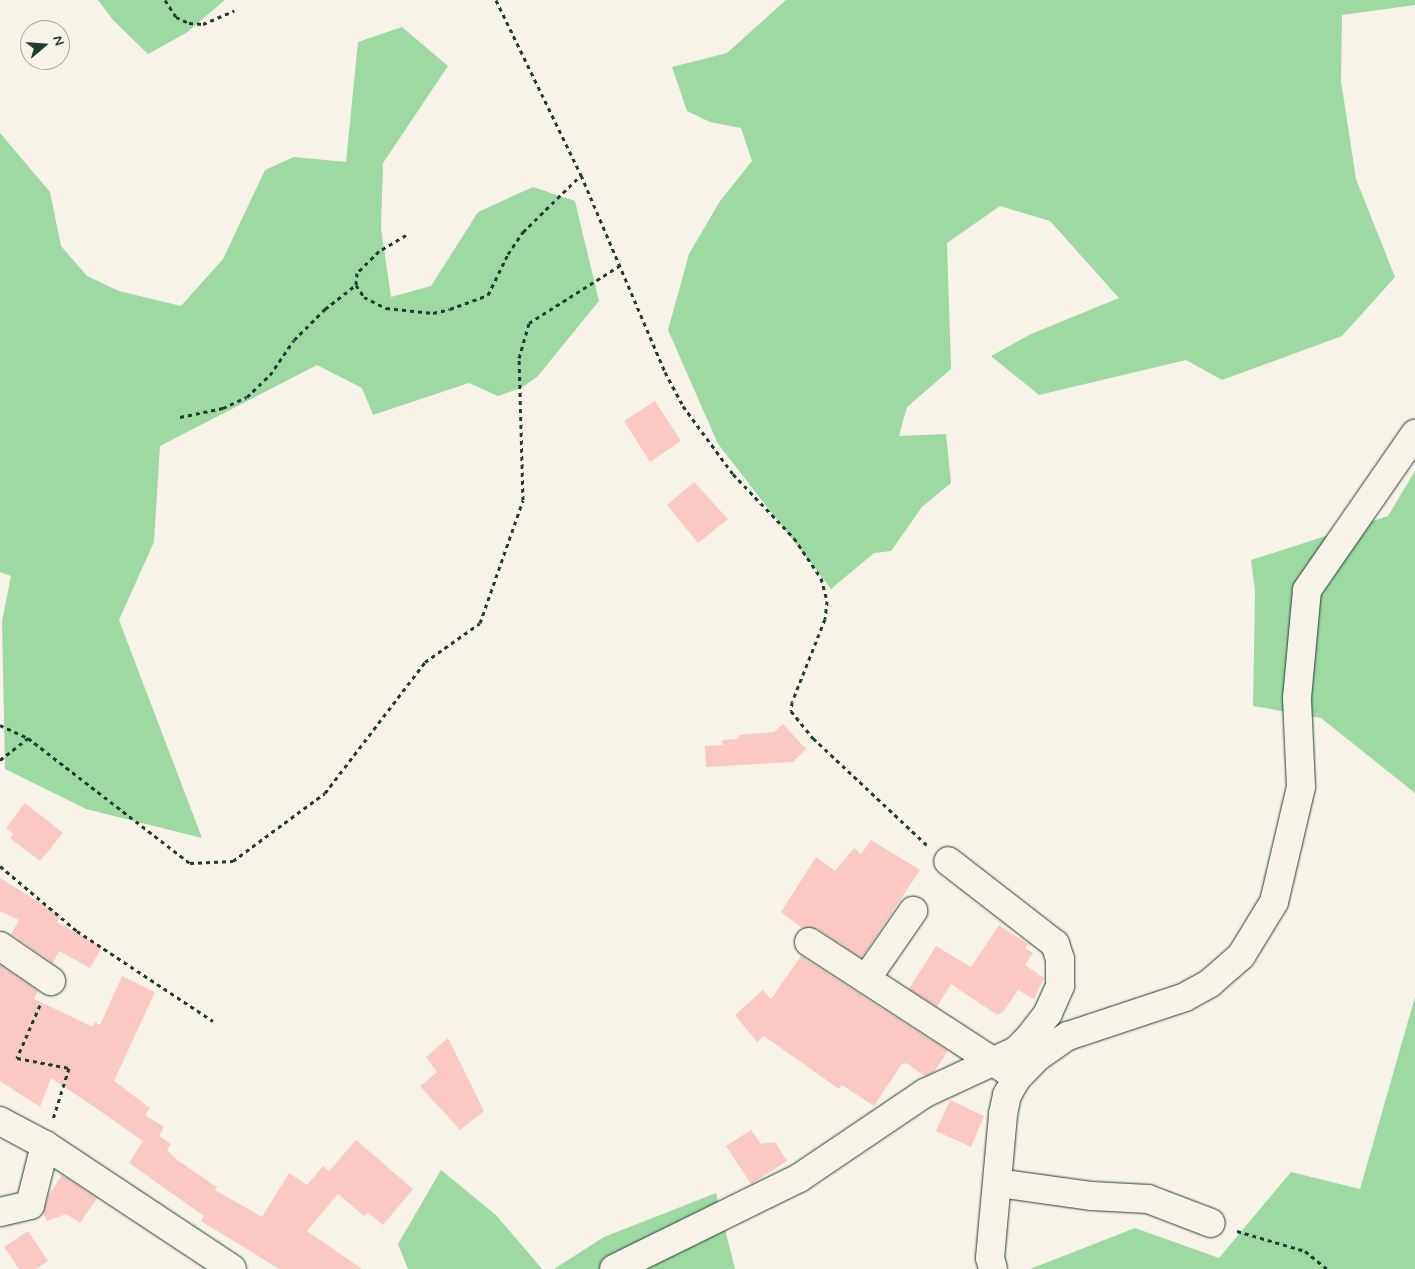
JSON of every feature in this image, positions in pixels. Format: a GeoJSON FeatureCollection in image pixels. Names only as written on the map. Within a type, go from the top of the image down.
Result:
{"type":"FeatureCollection","features":[{"type":"Feature","properties":{"kind":"street"},"geometry":{"type":"LineString","coordinates":[[993,1269],[990,1258],[1003,1114],[1007,1095],[1018,1078],[1036,1058],[1068,1036],[1185,997],[1210,983],[1241,956],[1257,935],[1277,893],[1301,787],[1297,698],[1307,590],[1415,434]]}},
{"type":"Feature","properties":{"kind":"street"},"geometry":{"type":"LineString","coordinates":[[614,1269],[799,1178],[925,1093],[1016,1051],[1048,1013],[1060,986],[1060,959],[1055,944],[1045,934],[948,861]]}},
{"type":"Feature","properties":{"kind":"street"},"geometry":{"type":"LineString","coordinates":[[866,979],[913,911]]}},
{"type":"Feature","properties":{"kind":"street"},"geometry":{"type":"LineString","coordinates":[[810,942],[1018,1078]]}},
{"type":"Feature","properties":{"kind":"street"},"geometry":{"type":"LineString","coordinates":[[0,946],[50,981]]}},
{"type":"Feature","properties":{"kind":"street"},"geometry":{"type":"LineString","coordinates":[[0,1122],[44,1145],[232,1269]]}},
{"type":"Feature","properties":{"kind":"street"},"geometry":{"type":"LineString","coordinates":[[0,1212],[30,1205],[44,1145]]}},
{"type":"Feature","properties":{"kind":"street"},"geometry":{"type":"LineString","coordinates":[[998,1183],[1092,1196],[1148,1199],[1211,1223]]}},
{"type":"Feature","properties":{"kind":"path"},"geometry":{"type":"LineString","coordinates":[[165,0],[176,17],[189,23],[203,24],[234,12]]}},
{"type":"Feature","properties":{"kind":"path"},"geometry":{"type":"LineString","coordinates":[[496,0],[581,175],[619,266],[684,406],[733,474],[794,538],[822,578],[827,601],[824,619],[792,702],[791,712],[862,785],[948,861]]}},
{"type":"Feature","properties":{"kind":"path"},"geometry":{"type":"LineString","coordinates":[[406,235],[379,251],[356,273],[356,285],[364,297],[386,308],[408,312],[441,311],[488,295],[508,254],[523,232],[581,175]]}},
{"type":"Feature","properties":{"kind":"path"},"geometry":{"type":"LineString","coordinates":[[0,725],[28,738],[190,863],[232,861],[325,792],[425,662],[480,623],[523,500],[519,358],[529,324],[619,266]]}},
{"type":"Feature","properties":{"kind":"path"},"geometry":{"type":"LineString","coordinates":[[180,417],[222,408],[247,397],[270,375],[294,340],[325,309],[356,285]]}},
{"type":"Feature","properties":{"kind":"path"},"geometry":{"type":"LineString","coordinates":[[0,760],[28,738]]}},
{"type":"Feature","properties":{"kind":"path"},"geometry":{"type":"LineString","coordinates":[[0,866],[76,931],[213,1021]]}},
{"type":"Feature","properties":{"kind":"path"},"geometry":{"type":"LineString","coordinates":[[44,1145],[69,1068],[17,1058],[50,981]]}},
{"type":"Feature","properties":{"kind":"path"},"geometry":{"type":"LineString","coordinates":[[1211,1223],[1305,1251],[1327,1269]]}},
{"type":"Feature","properties":{"kind":"green space"},"geometry":{"type":"Polygon","coordinates":[[[98,0],[225,0],[186,33],[148,54],[113,20],[98,0]]]}},
{"type":"Feature","properties":{"kind":"green space"},"geometry":{"type":"Polygon","coordinates":[[[786,0],[1415,0],[1415,5],[1342,15],[1341,81],[1356,179],[1395,277],[1342,336],[1222,380],[1186,360],[1039,395],[991,356],[1031,334],[1119,298],[1050,221],[1000,206],[947,243],[951,369],[907,407],[899,436],[946,434],[951,483],[922,507],[891,551],[874,553],[831,589],[718,444],[668,330],[689,254],[720,201],[752,161],[741,128],[710,122],[687,111],[672,67],[727,53],[786,0]]]}},
{"type":"Feature","properties":{"kind":"green space"},"geometry":{"type":"Polygon","coordinates":[[[402,27],[448,66],[383,163],[381,228],[391,297],[431,286],[478,212],[533,187],[575,201],[599,301],[537,377],[521,388],[498,396],[469,383],[373,415],[362,388],[317,365],[160,446],[154,542],[119,620],[202,838],[86,809],[5,769],[2,621],[11,576],[0,572],[0,133],[50,192],[61,246],[87,276],[119,291],[181,306],[223,259],[265,170],[294,157],[346,162],[358,42],[402,27]]]}},
{"type":"Feature","properties":{"kind":"green space"},"geometry":{"type":"Polygon","coordinates":[[[1415,471],[1415,793],[1321,718],[1253,706],[1255,591],[1251,560],[1388,516],[1415,471]]]}},
{"type":"Feature","properties":{"kind":"green space"},"geometry":{"type":"Polygon","coordinates":[[[1415,997],[1415,1269],[1030,1269],[1135,1228],[1219,1258],[1291,1172],[1360,1189],[1415,997]]]}},
{"type":"Feature","properties":{"kind":"green space"},"geometry":{"type":"Polygon","coordinates":[[[441,1170],[496,1215],[542,1269],[408,1269],[398,1244],[441,1170]]]}},
{"type":"Feature","properties":{"kind":"green space"},"geometry":{"type":"Polygon","coordinates":[[[716,1193],[735,1269],[554,1269],[604,1237],[716,1193]]]}},
{"type":"Feature","properties":{"kind":"building"},"geometry":{"type":"Polygon","coordinates":[[[655,401],[681,441],[650,462],[624,421],[655,401]]]}},
{"type":"Feature","properties":{"kind":"building"},"geometry":{"type":"Polygon","coordinates":[[[694,482],[728,519],[698,543],[667,505],[694,482]]]}},
{"type":"Feature","properties":{"kind":"building"},"geometry":{"type":"Polygon","coordinates":[[[783,724],[806,749],[793,762],[706,767],[705,746],[723,745],[722,740],[739,739],[739,735],[774,732],[783,724]]]}},
{"type":"Feature","properties":{"kind":"building"},"geometry":{"type":"Polygon","coordinates":[[[25,803],[63,833],[40,861],[10,838],[13,834],[6,828],[25,803]]]}},
{"type":"Feature","properties":{"kind":"building"},"geometry":{"type":"Polygon","coordinates":[[[871,840],[920,870],[862,958],[818,929],[802,928],[781,912],[816,857],[835,871],[854,848],[861,854],[871,840]]]}},
{"type":"Feature","properties":{"kind":"building"},"geometry":{"type":"Polygon","coordinates":[[[0,878],[61,916],[57,922],[102,947],[90,968],[59,951],[53,963],[11,934],[19,920],[0,911],[0,878]]]}},
{"type":"Feature","properties":{"kind":"building"},"geometry":{"type":"Polygon","coordinates":[[[999,925],[1028,944],[1025,948],[1033,953],[1025,965],[1044,978],[1034,999],[1018,990],[1003,1012],[997,1015],[951,984],[937,1007],[909,989],[936,946],[971,967],[999,925]]]}},
{"type":"Feature","properties":{"kind":"building"},"geometry":{"type":"Polygon","coordinates":[[[801,956],[948,1051],[934,1072],[925,1076],[906,1063],[901,1065],[874,1106],[842,1085],[839,1089],[764,1036],[757,1042],[735,1015],[763,990],[771,999],[801,956]]]}},
{"type":"Feature","properties":{"kind":"building"},"geometry":{"type":"Polygon","coordinates":[[[0,965],[38,991],[34,999],[93,1027],[95,1022],[100,1025],[122,976],[155,992],[114,1081],[150,1108],[145,1115],[164,1127],[159,1136],[171,1144],[167,1150],[177,1160],[217,1187],[215,1190],[262,1217],[289,1173],[307,1185],[323,1166],[329,1171],[356,1140],[413,1189],[383,1225],[368,1212],[364,1216],[338,1194],[307,1231],[362,1269],[279,1269],[201,1221],[204,1216],[129,1163],[143,1141],[93,1106],[51,1078],[40,1107],[0,1081],[0,965]]]}},
{"type":"Feature","properties":{"kind":"building"},"geometry":{"type":"Polygon","coordinates":[[[448,1038],[484,1111],[460,1130],[420,1086],[437,1072],[426,1057],[448,1038]]]}},
{"type":"Feature","properties":{"kind":"building"},"geometry":{"type":"Polygon","coordinates":[[[950,1100],[984,1116],[971,1147],[936,1131],[950,1100]]]}},
{"type":"Feature","properties":{"kind":"building"},"geometry":{"type":"Polygon","coordinates":[[[751,1130],[761,1144],[775,1142],[787,1161],[751,1184],[726,1146],[751,1130]]]}},
{"type":"Feature","properties":{"kind":"building"},"geometry":{"type":"Polygon","coordinates":[[[62,1175],[97,1198],[80,1223],[66,1214],[47,1221],[43,1212],[49,1195],[62,1175]]]}},
{"type":"Feature","properties":{"kind":"building"},"geometry":{"type":"Polygon","coordinates":[[[28,1231],[48,1261],[36,1269],[19,1269],[4,1247],[28,1231]]]}}]}
